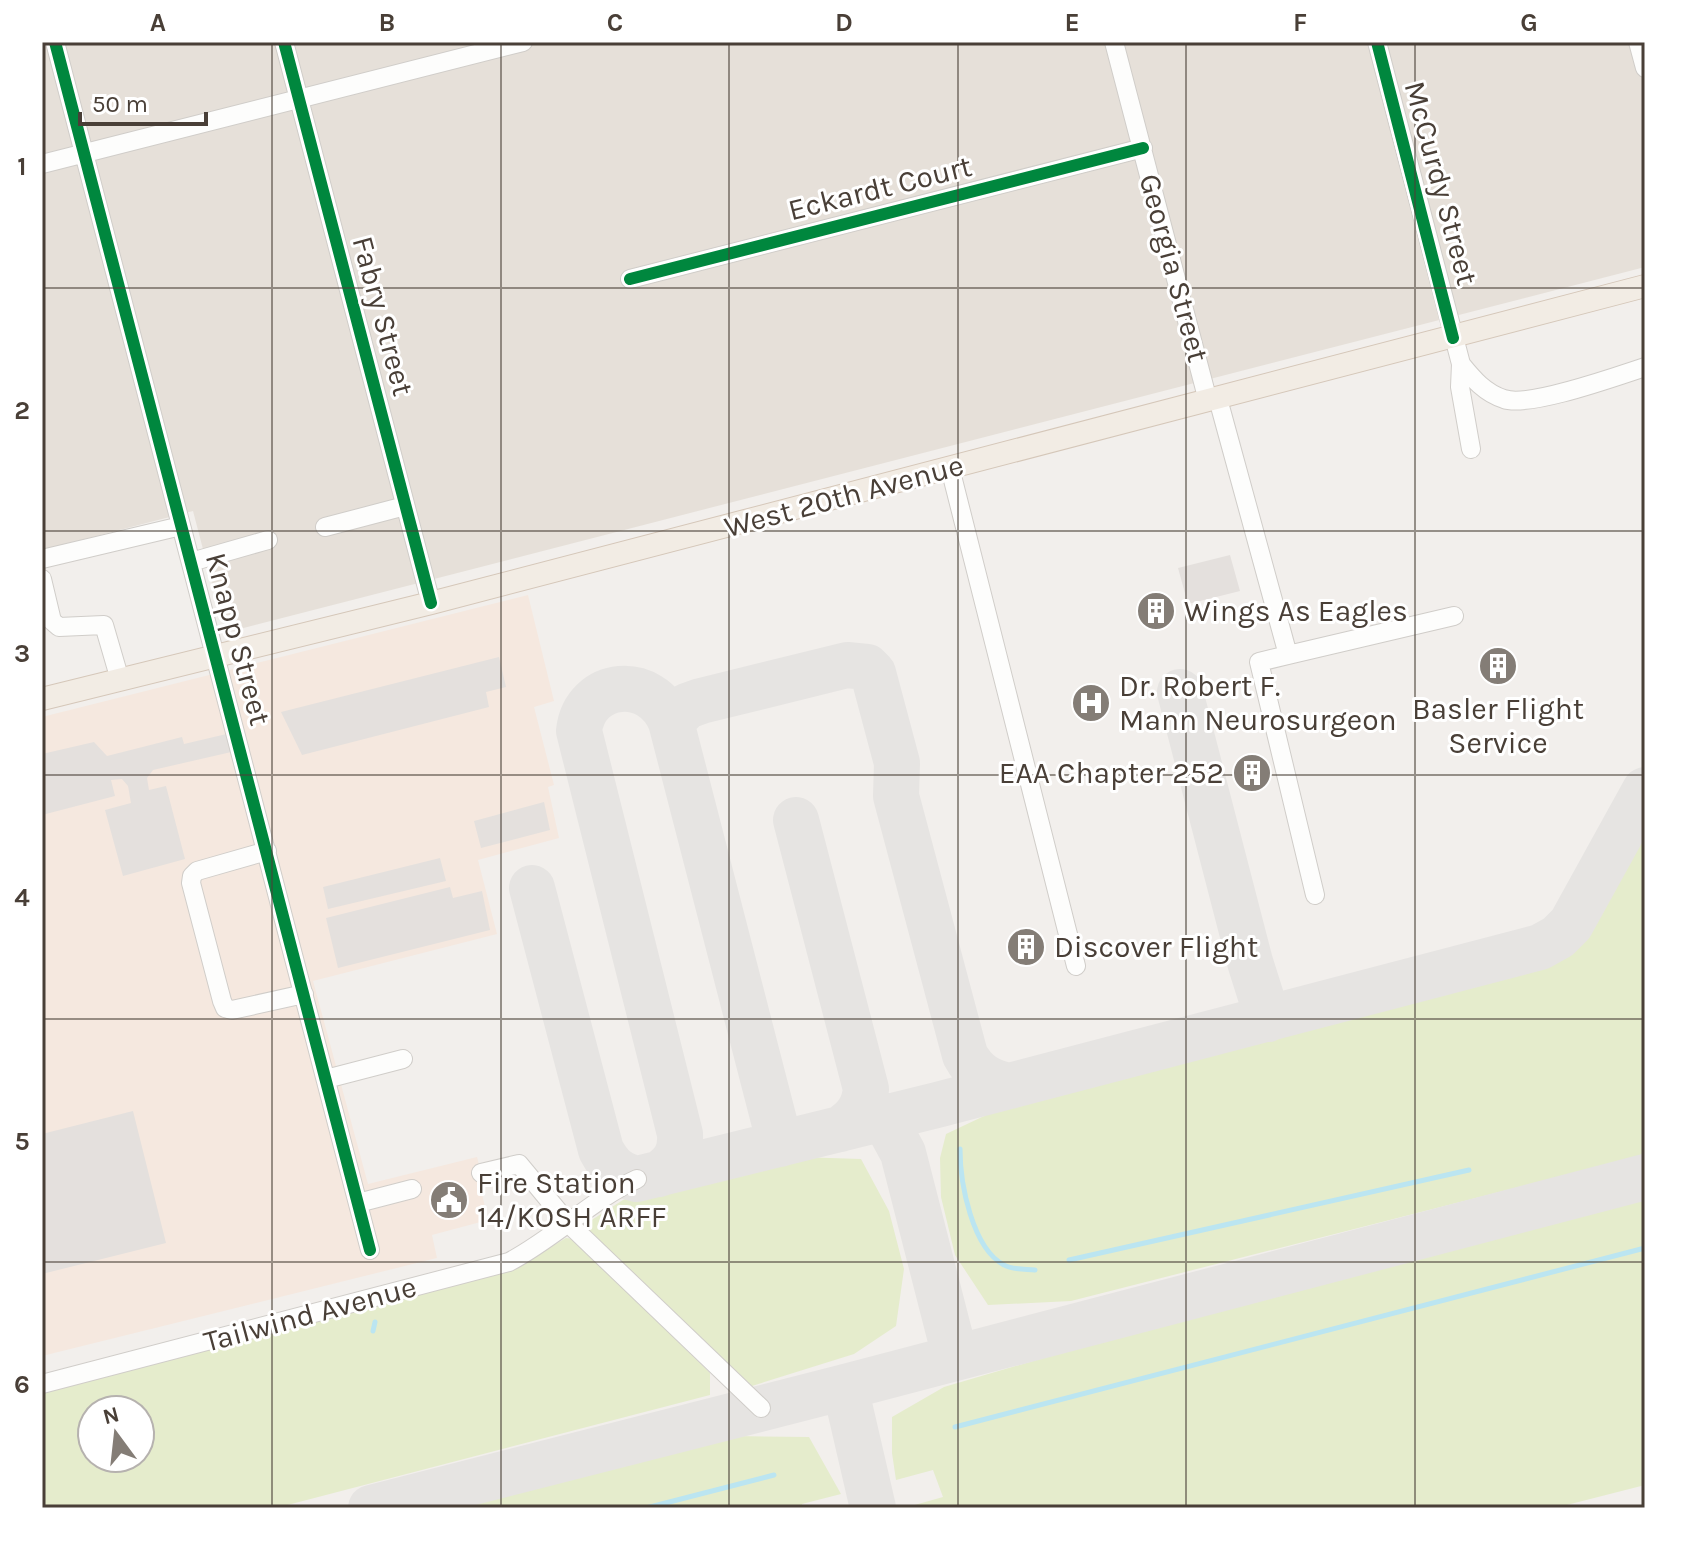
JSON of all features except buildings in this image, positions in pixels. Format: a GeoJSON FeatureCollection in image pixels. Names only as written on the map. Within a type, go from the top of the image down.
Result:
{"type":"FeatureCollection","features":[{"type":"Feature","properties":{"kind":"main road","name":"West 20th Avenue"},"geometry":{"type":"LineString","coordinates":[[42,699],[431,603],[1645,286]]}},
{"type":"Feature","properties":{"kind":"street","name":"Knapp Street"},"geometry":{"type":"LineString","coordinates":[[55,42],[370,1250]]}},
{"type":"Feature","properties":{"kind":"street","name":"Fabry Street"},"geometry":{"type":"LineString","coordinates":[[284,42],[431,603]]}},
{"type":"Feature","properties":{"kind":"street"},"geometry":{"type":"LineString","coordinates":[[42,164],[523,42]]}},
{"type":"Feature","properties":{"kind":"street","name":"Georgia Street"},"geometry":{"type":"LineString","coordinates":[[1114,42],[1213,400],[1288,655]]}},
{"type":"Feature","properties":{"kind":"street","name":"McCurdy Street"},"geometry":{"type":"LineString","coordinates":[[1377,42],[1461,364],[1460,387],[1471,449]]}},
{"type":"Feature","properties":{"kind":"street"},"geometry":{"type":"LineString","coordinates":[[1638,42],[1645,68]]}},
{"type":"Feature","properties":{"kind":"street","name":"Eckardt Court"},"geometry":{"type":"LineString","coordinates":[[630,279],[1143,148]]}},
{"type":"Feature","properties":{"kind":"street"},"geometry":{"type":"LineString","coordinates":[[1461,364],[1482,387],[1508,401],[1521,401],[1576,388],[1645,367]]}},
{"type":"Feature","properties":{"kind":"street"},"geometry":{"type":"LineString","coordinates":[[950,468],[1076,966]]}},
{"type":"Feature","properties":{"kind":"street"},"geometry":{"type":"LineString","coordinates":[[325,527],[405,506]]}},
{"type":"Feature","properties":{"kind":"street"},"geometry":{"type":"LineString","coordinates":[[42,559],[181,526]]}},
{"type":"Feature","properties":{"kind":"street"},"geometry":{"type":"LineString","coordinates":[[191,562],[268,540]]}},
{"type":"Feature","properties":{"kind":"street"},"geometry":{"type":"LineString","coordinates":[[42,579],[52,621],[59,627],[104,625],[120,680]]}},
{"type":"Feature","properties":{"kind":"street"},"geometry":{"type":"LineString","coordinates":[[1315,895],[1259,662],[1454,616]]}},
{"type":"Feature","properties":{"kind":"street"},"geometry":{"type":"LineString","coordinates":[[267,851],[197,871],[191,883],[225,1008],[232,1010],[304,994]]}},
{"type":"Feature","properties":{"kind":"street"},"geometry":{"type":"LineString","coordinates":[[326,1079],[403,1059]]}},
{"type":"Feature","properties":{"kind":"street"},"geometry":{"type":"LineString","coordinates":[[481,1173],[519,1164],[568,1223],[761,1408]]}},
{"type":"Feature","properties":{"kind":"street","name":"Tailwind Avenue"},"geometry":{"type":"LineString","coordinates":[[42,1384],[509,1262],[617,1188],[637,1179]]}},
{"type":"Feature","properties":{"kind":"street"},"geometry":{"type":"LineString","coordinates":[[358,1203],[412,1189]]}},
{"type":"Feature","properties":{"kind":"shaded area"},"geometry":{"type":"Polygon","coordinates":[[[42,42],[1645,42],[1645,267],[232,631],[221,618],[193,511],[42,550],[42,42]]]}},
{"type":"Feature","properties":{"kind":"shaded area"},"geometry":{"type":"Polygon","coordinates":[[[1230,555],[1240,591],[1188,604],[1178,568],[1230,555]]]}},
{"type":"Feature","properties":{"kind":"shaded area"},"geometry":{"type":"Polygon","coordinates":[[[528,595],[554,701],[534,707],[554,785],[548,787],[559,838],[478,860],[497,934],[313,981],[368,1184],[477,1157],[486,1192],[482,1194],[488,1220],[432,1235],[437,1258],[42,1356],[42,717],[528,595]]]}},
{"type":"Feature","properties":{"kind":"shaded area"},"geometry":{"type":"Polygon","coordinates":[[[499,657],[506,687],[486,692],[489,707],[302,755],[281,712],[499,657]]]}},
{"type":"Feature","properties":{"kind":"shaded area"},"geometry":{"type":"Polygon","coordinates":[[[235,732],[240,750],[153,770],[147,778],[149,790],[166,786],[185,859],[123,876],[105,810],[131,803],[128,786],[122,779],[111,780],[115,796],[42,815],[42,754],[94,742],[107,756],[182,737],[184,744],[235,732]]]}},
{"type":"Feature","properties":{"kind":"shaded area"},"geometry":{"type":"Polygon","coordinates":[[[544,802],[550,830],[481,848],[474,821],[544,802]]]}},
{"type":"Feature","properties":{"kind":"shaded area"},"geometry":{"type":"Polygon","coordinates":[[[440,858],[446,881],[328,909],[323,887],[440,858]]]}},
{"type":"Feature","properties":{"kind":"shaded area"},"geometry":{"type":"Polygon","coordinates":[[[450,887],[453,898],[482,891],[490,930],[338,968],[326,918],[450,887]]]}},
{"type":"Feature","properties":{"kind":"shaded area"},"geometry":{"type":"Polygon","coordinates":[[[133,1111],[166,1243],[42,1274],[42,1134],[133,1111]]]}},
{"type":"Feature","properties":{"kind":"green space"},"geometry":{"type":"Polygon","coordinates":[[[1645,817],[1645,1155],[1071,1301],[988,1305],[955,1255],[941,1197],[940,1158],[946,1134],[1001,1108],[1069,1082],[1544,960],[1564,949],[1576,936],[1645,817]]]}},
{"type":"Feature","properties":{"kind":"green space"},"geometry":{"type":"Polygon","coordinates":[[[798,1157],[861,1159],[889,1211],[904,1269],[896,1326],[854,1354],[752,1386],[589,1231],[590,1221],[623,1200],[641,1193],[798,1157]]]}},
{"type":"Feature","properties":{"kind":"green space"},"geometry":{"type":"Polygon","coordinates":[[[1645,1199],[1645,1485],[1555,1508],[904,1508],[943,1497],[933,1470],[896,1480],[892,1417],[944,1387],[1077,1348],[1077,1345],[1645,1199]]]}},
{"type":"Feature","properties":{"kind":"green space"},"geometry":{"type":"Polygon","coordinates":[[[566,1238],[573,1239],[710,1373],[710,1395],[276,1508],[42,1508],[42,1391],[512,1270],[566,1238]]]}},
{"type":"Feature","properties":{"kind":"green space"},"geometry":{"type":"Polygon","coordinates":[[[733,1436],[809,1437],[841,1494],[802,1504],[802,1508],[453,1508],[733,1436]]]}},
{"type":"Feature","properties":{"kind":"waterway"},"geometry":{"type":"LineString","coordinates":[[960,1149],[965,1196],[984,1244],[993,1257],[1004,1265],[1035,1270]]}},
{"type":"Feature","properties":{"kind":"waterway"},"geometry":{"type":"LineString","coordinates":[[1069,1260],[1469,1170]]}},
{"type":"Feature","properties":{"kind":"waterway"},"geometry":{"type":"LineString","coordinates":[[955,1427],[1645,1248]]}},
{"type":"Feature","properties":{"kind":"waterway"},"geometry":{"type":"LineString","coordinates":[[373,1331],[375,1322]]}},
{"type":"Feature","properties":{"kind":"waterway"},"geometry":{"type":"LineString","coordinates":[[646,1508],[774,1475]]}},
{"type":"Feature","properties":{"kind":"taxiway"},"geometry":{"type":"LineString","coordinates":[[671,722],[687,706],[701,701],[847,665],[867,667],[873,673],[897,763],[896,796],[965,1055],[983,1076],[1010,1086]]}},
{"type":"Feature","properties":{"kind":"taxiway"},"geometry":{"type":"LineString","coordinates":[[659,1174],[676,1157],[680,1134],[579,731],[584,714],[593,701],[620,689],[635,690],[649,696],[662,706],[671,722],[780,1144]]}},
{"type":"Feature","properties":{"kind":"taxiway"},"geometry":{"type":"LineString","coordinates":[[1180,692],[1250,962],[1268,1019]]}},
{"type":"Feature","properties":{"kind":"taxiway"},"geometry":{"type":"LineString","coordinates":[[532,888],[601,1150],[616,1169],[637,1179],[937,1105],[1540,947],[1558,937],[1571,924],[1645,790]]}},
{"type":"Feature","properties":{"kind":"taxiway"},"geometry":{"type":"LineString","coordinates":[[796,820],[866,1089],[858,1112],[840,1129]]}},
{"type":"Feature","properties":{"kind":"taxiway"},"geometry":{"type":"LineString","coordinates":[[884,1118],[903,1153],[955,1356]]}},
{"type":"Feature","properties":{"kind":"taxiway"},"geometry":{"type":"LineString","coordinates":[[371,1508],[1645,1177]]}},
{"type":"Feature","properties":{"kind":"taxiway"},"geometry":{"type":"LineString","coordinates":[[845,1387],[873,1508]]}},
{"type":"Feature","properties":{"kind":"cycle path"},"geometry":{"type":"LineString","coordinates":[[55,42],[370,1250]]}},
{"type":"Feature","properties":{"kind":"cycle path"},"geometry":{"type":"LineString","coordinates":[[284,42],[431,603]]}},
{"type":"Feature","properties":{"kind":"cycle path"},"geometry":{"type":"LineString","coordinates":[[1377,42],[1453,338]]}},
{"type":"Feature","properties":{"kind":"cycle path"},"geometry":{"type":"LineString","coordinates":[[630,279],[1143,148]]}},
{"type":"Feature","properties":{"kind":"place","name":"Wings As Eagles"},"geometry":{"type":"Point","coordinates":[1156,611]}},
{"type":"Feature","properties":{"kind":"place","name":"Basler Flight Service"},"geometry":{"type":"Point","coordinates":[1498,666]}},
{"type":"Feature","properties":{"kind":"place","name":"Dr. Robert F. Mann Neurosurgeon"},"geometry":{"type":"Point","coordinates":[1091,703]}},
{"type":"Feature","properties":{"kind":"place","name":"EAA Chapter 252"},"geometry":{"type":"Point","coordinates":[1252,773]}},
{"type":"Feature","properties":{"kind":"place","name":"Discover Flight"},"geometry":{"type":"Point","coordinates":[1026,947]}},
{"type":"Feature","properties":{"kind":"place","name":"Fire Station 14/KOSH ARFF"},"geometry":{"type":"Point","coordinates":[449,1200]}}]}
